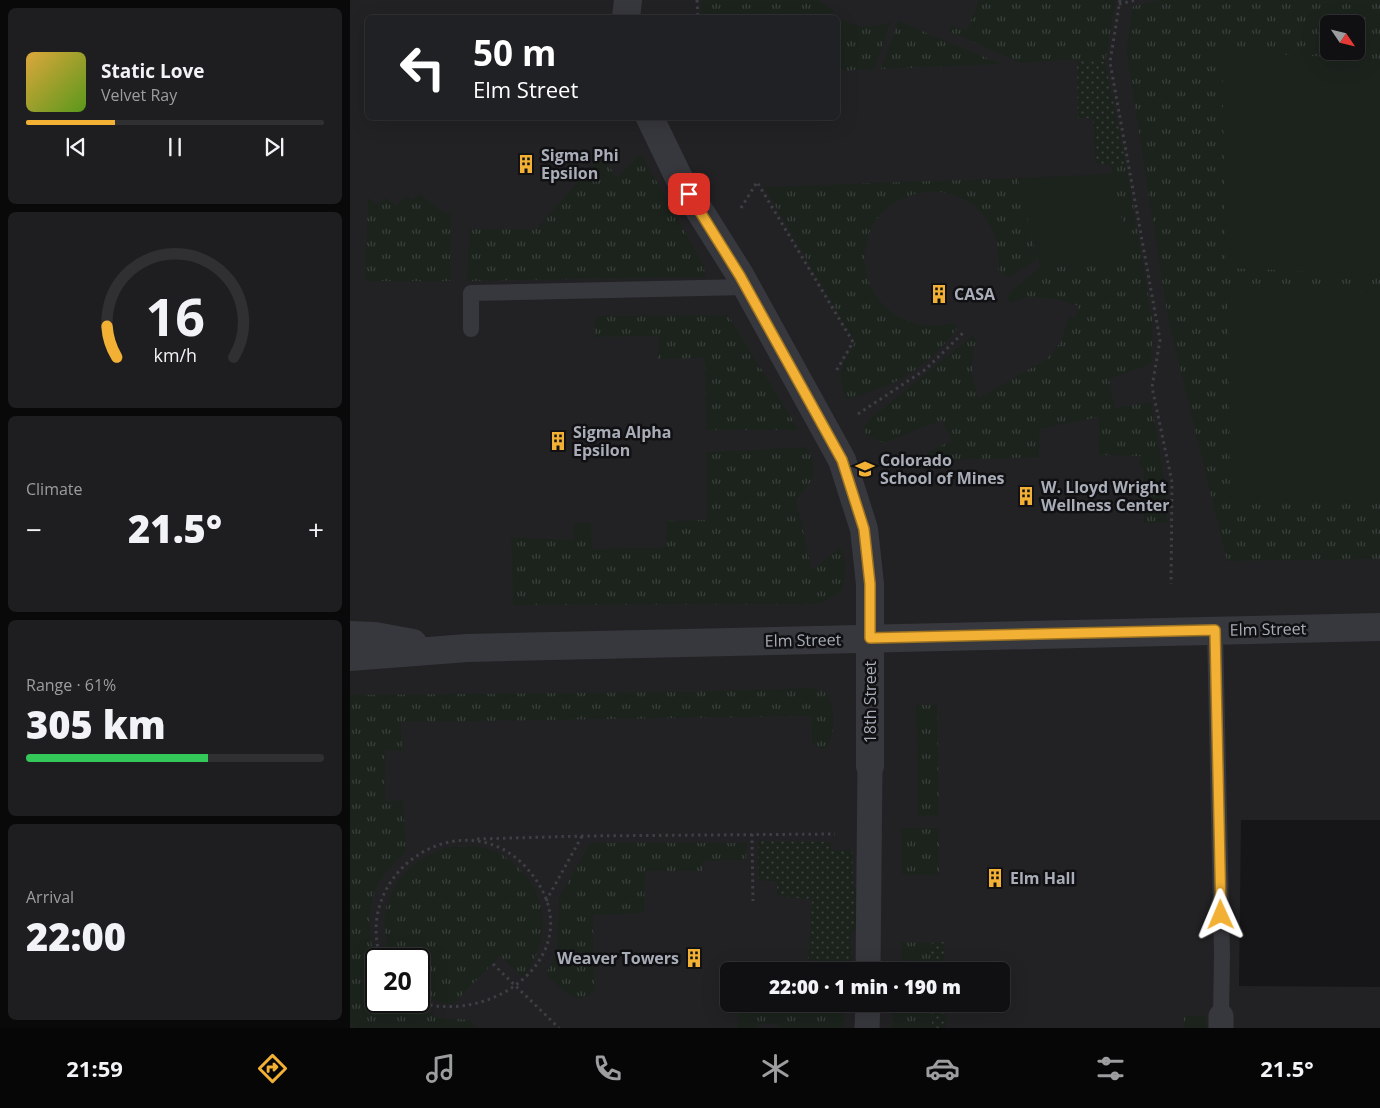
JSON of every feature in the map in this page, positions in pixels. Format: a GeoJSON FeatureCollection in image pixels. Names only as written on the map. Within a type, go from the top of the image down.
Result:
{"type":"FeatureCollection","features":[{"type":"Feature","properties":{"kind":"street"},"geometry":{"type":"LineString","coordinates":[[626,15],[628,0]]}},
{"type":"Feature","properties":{"kind":"street","name":"18th Street"},"geometry":{"type":"LineString","coordinates":[[651,120],[679,178],[746,287],[842,460],[864,529],[870,584],[870,766]]}},
{"type":"Feature","properties":{"kind":"street","name":"Elm Street"},"geometry":{"type":"LineString","coordinates":[[350,657],[466,648],[1380,627]]}},
{"type":"Feature","properties":{"kind":"street","name":"Elm Street"},"geometry":{"type":"LineString","coordinates":[[350,635],[375,636],[414,643],[466,648]]}},
{"type":"Feature","properties":{"kind":"street"},"geometry":{"type":"LineString","coordinates":[[868,962],[870,766]]}},
{"type":"Feature","properties":{"kind":"street"},"geometry":{"type":"LineString","coordinates":[[867,1028],[868,1012]]}},
{"type":"Feature","properties":{"kind":"lane"},"geometry":{"type":"LineString","coordinates":[[471,329],[471,294],[746,287]]}},
{"type":"Feature","properties":{"kind":"lane"},"geometry":{"type":"LineString","coordinates":[[1215,630],[1222,954],[1221,1022]]}},
{"type":"Feature","properties":{"kind":"path"},"geometry":{"type":"LineString","coordinates":[[697,0],[698,15]]}},
{"type":"Feature","properties":{"kind":"path"},"geometry":{"type":"LineString","coordinates":[[1136,0],[1119,2],[1110,62],[1160,340],[1152,387],[1172,482],[1171,584]]}},
{"type":"Feature","properties":{"kind":"path"},"geometry":{"type":"LineString","coordinates":[[732,209],[740,210],[757,182],[853,342],[834,374]]}},
{"type":"Feature","properties":{"kind":"path"},"geometry":{"type":"LineString","coordinates":[[914,377],[957,341],[965,331]]}},
{"type":"Feature","properties":{"kind":"path"},"geometry":{"type":"LineString","coordinates":[[379,948],[375,925],[377,910],[387,883],[404,862],[431,846],[461,840],[582,836],[870,833]]}},
{"type":"Feature","properties":{"kind":"path"},"geometry":{"type":"LineString","coordinates":[[752,834],[753,901]]}},
{"type":"Feature","properties":{"kind":"path"},"geometry":{"type":"LineString","coordinates":[[546,902],[582,836]]}},
{"type":"Feature","properties":{"kind":"path"},"geometry":{"type":"LineString","coordinates":[[461,840],[494,845],[509,853],[535,878],[546,902],[551,929],[540,968]]}},
{"type":"Feature","properties":{"kind":"path"},"geometry":{"type":"LineString","coordinates":[[492,964],[559,1028]]}},
{"type":"Feature","properties":{"kind":"path"},"geometry":{"type":"LineString","coordinates":[[517,996],[526,989]]}},
{"type":"Feature","properties":{"kind":"shaded area","name":"Colorado School of Mines"},"geometry":{"type":"Polygon","coordinates":[[[350,0],[1380,0],[1380,820],[1241,820],[1239,986],[1380,987],[1380,1028],[350,1028],[350,0]]]}},
{"type":"Feature","properties":{"kind":"green space"},"geometry":{"type":"Polygon","coordinates":[[[702,0],[817,0],[827,5],[837,15],[701,15],[702,0]]]}},
{"type":"Feature","properties":{"kind":"green space"},"geometry":{"type":"Polygon","coordinates":[[[979,0],[1116,0],[1105,62],[1067,60],[1021,63],[948,31],[951,25],[967,31],[979,0]]]}},
{"type":"Feature","properties":{"kind":"green space"},"geometry":{"type":"Polygon","coordinates":[[[1161,0],[1380,0],[1380,559],[1227,561],[1168,319],[1126,50],[1133,6],[1161,0]]]}},
{"type":"Feature","properties":{"kind":"green space"},"geometry":{"type":"Polygon","coordinates":[[[840,17],[851,23],[864,26],[884,24],[891,21],[875,69],[840,71],[840,17]]]}},
{"type":"Feature","properties":{"kind":"green space"},"geometry":{"type":"Polygon","coordinates":[[[898,21],[1001,64],[881,69],[898,21]]]}},
{"type":"Feature","properties":{"kind":"green space"},"geometry":{"type":"Polygon","coordinates":[[[1222,52],[1320,56],[1320,60],[1380,59],[1380,274],[1226,268],[1222,52]]]}},
{"type":"Feature","properties":{"kind":"green space"},"geometry":{"type":"Polygon","coordinates":[[[1077,61],[1105,62],[1126,164],[1111,167],[1097,163],[1095,160],[1093,118],[1078,118],[1077,61]]]}},
{"type":"Feature","properties":{"kind":"green space"},"geometry":{"type":"Polygon","coordinates":[[[604,152],[615,178],[641,154],[703,264],[706,277],[467,281],[469,229],[535,230],[604,152]]]}},
{"type":"Feature","properties":{"kind":"green space"},"geometry":{"type":"Polygon","coordinates":[[[1126,164],[1153,323],[1151,364],[1109,379],[1115,408],[1151,402],[1164,477],[1167,522],[1144,524],[1143,467],[1139,467],[1140,456],[1099,455],[1099,417],[1040,429],[1039,457],[910,461],[951,441],[942,420],[884,443],[867,436],[863,429],[870,419],[972,336],[977,339],[972,368],[979,398],[1047,359],[1061,342],[1069,317],[1075,318],[1079,306],[1054,299],[1037,297],[1011,303],[1007,298],[1011,291],[1040,267],[1131,264],[1111,167],[1126,164]]]}},
{"type":"Feature","properties":{"kind":"green space"},"geometry":{"type":"Polygon","coordinates":[[[1112,174],[1131,264],[1040,267],[1018,178],[1112,174]]]}},
{"type":"Feature","properties":{"kind":"green space"},"geometry":{"type":"Polygon","coordinates":[[[1018,178],[1037,260],[1008,278],[998,269],[998,250],[989,224],[978,209],[958,197],[929,191],[915,194],[888,208],[871,228],[865,252],[867,276],[878,298],[896,315],[922,325],[953,323],[958,327],[935,353],[910,373],[880,389],[847,399],[843,390],[841,376],[844,364],[855,342],[764,187],[1018,178]]]}},
{"type":"Feature","properties":{"kind":"green space"},"geometry":{"type":"Polygon","coordinates":[[[419,193],[446,215],[451,209],[450,281],[365,281],[368,197],[378,205],[386,197],[396,206],[406,195],[412,200],[419,193]]]}},
{"type":"Feature","properties":{"kind":"green space"},"geometry":{"type":"Polygon","coordinates":[[[1228,287],[1380,292],[1380,503],[1230,497],[1228,287]]]}},
{"type":"Feature","properties":{"kind":"green space"},"geometry":{"type":"Polygon","coordinates":[[[728,315],[799,430],[706,430],[705,358],[658,359],[658,336],[595,337],[594,320],[599,316],[728,315]]]}},
{"type":"Feature","properties":{"kind":"green space"},"geometry":{"type":"Polygon","coordinates":[[[807,447],[813,463],[813,475],[807,487],[796,500],[812,571],[839,547],[845,562],[842,590],[827,600],[813,604],[513,605],[511,537],[574,540],[574,523],[591,523],[592,549],[666,547],[666,521],[707,520],[706,452],[807,447]]]}},
{"type":"Feature","properties":{"kind":"green space"},"geometry":{"type":"Polygon","coordinates":[[[809,688],[826,692],[833,711],[833,727],[830,742],[827,748],[822,749],[812,743],[811,716],[401,722],[402,751],[385,750],[385,801],[403,800],[406,851],[384,876],[372,900],[370,926],[372,948],[365,948],[365,1013],[429,1013],[439,1018],[470,1020],[477,1028],[350,1028],[350,695],[677,692],[809,688]]]}},
{"type":"Feature","properties":{"kind":"green space"},"geometry":{"type":"Polygon","coordinates":[[[916,705],[937,705],[939,815],[918,816],[916,705]]]}},
{"type":"Feature","properties":{"kind":"green space"},"geometry":{"type":"Polygon","coordinates":[[[901,828],[939,828],[939,875],[902,875],[901,828]]]}},
{"type":"Feature","properties":{"kind":"green space"},"geometry":{"type":"Polygon","coordinates":[[[758,841],[831,842],[831,850],[852,850],[853,887],[862,888],[862,931],[851,931],[852,962],[810,962],[808,960],[812,900],[777,895],[777,882],[758,880],[758,841]]]}},
{"type":"Feature","properties":{"kind":"green space"},"geometry":{"type":"Polygon","coordinates":[[[590,843],[747,843],[746,860],[703,861],[702,871],[645,871],[644,913],[593,915],[594,989],[589,996],[576,998],[563,990],[546,975],[557,951],[559,897],[590,843]]]}},
{"type":"Feature","properties":{"kind":"green space"},"geometry":{"type":"Polygon","coordinates":[[[459,846],[478,847],[493,850],[503,856],[527,877],[536,891],[541,905],[543,920],[538,950],[523,978],[500,956],[453,1004],[439,1002],[430,997],[430,948],[389,948],[384,920],[388,902],[396,885],[407,871],[422,859],[439,851],[459,846]]]}},
{"type":"Feature","properties":{"kind":"green space"},"geometry":{"type":"Polygon","coordinates":[[[901,942],[931,943],[931,962],[901,962],[901,942]]]}},
{"type":"Feature","properties":{"kind":"green space"},"geometry":{"type":"Polygon","coordinates":[[[944,942],[945,962],[931,962],[931,943],[944,942]]]}},
{"type":"Feature","properties":{"kind":"green space"},"geometry":{"type":"Polygon","coordinates":[[[738,1012],[841,1012],[844,1015],[844,1028],[782,1028],[778,1024],[759,1024],[755,1028],[738,1028],[738,1012]]]}},
{"type":"Feature","properties":{"kind":"green space"},"geometry":{"type":"Polygon","coordinates":[[[893,1012],[932,1012],[932,1028],[893,1028],[893,1012]]]}},
{"type":"Feature","properties":{"kind":"green space"},"geometry":{"type":"Polygon","coordinates":[[[932,1012],[945,1012],[946,1028],[932,1028],[932,1012]]]}},
{"type":"Feature","properties":{"kind":"green space"},"geometry":{"type":"Polygon","coordinates":[[[1206,1015],[1207,1028],[1184,1028],[1184,1016],[1206,1015]]]}},
{"type":"Feature","properties":{"kind":"place","name":"Sigma Phi Epsilon"},"geometry":{"type":"Point","coordinates":[526,164]}},
{"type":"Feature","properties":{"kind":"place","name":"CASA"},"geometry":{"type":"Point","coordinates":[939,294]}},
{"type":"Feature","properties":{"kind":"place","name":"Sigma Alpha Epsilon"},"geometry":{"type":"Point","coordinates":[558,441]}},
{"type":"Feature","properties":{"kind":"place","name":"Colorado School of Mines"},"geometry":{"type":"Point","coordinates":[865,469]}},
{"type":"Feature","properties":{"kind":"place","name":"W. Lloyd Wright Wellness Center"},"geometry":{"type":"Point","coordinates":[1026,496]}},
{"type":"Feature","properties":{"kind":"place","name":"Elm Hall"},"geometry":{"type":"Point","coordinates":[995,878]}},
{"type":"Feature","properties":{"kind":"place","name":"Weaver Towers"},"geometry":{"type":"Point","coordinates":[694,958]}},
{"type":"Feature","properties":{"kind":"route"},"geometry":{"type":"LineString","coordinates":[[689,194],[740,276],[842,460],[864,529],[870,584],[870,638],[1215,630],[1221,915]]}}]}
